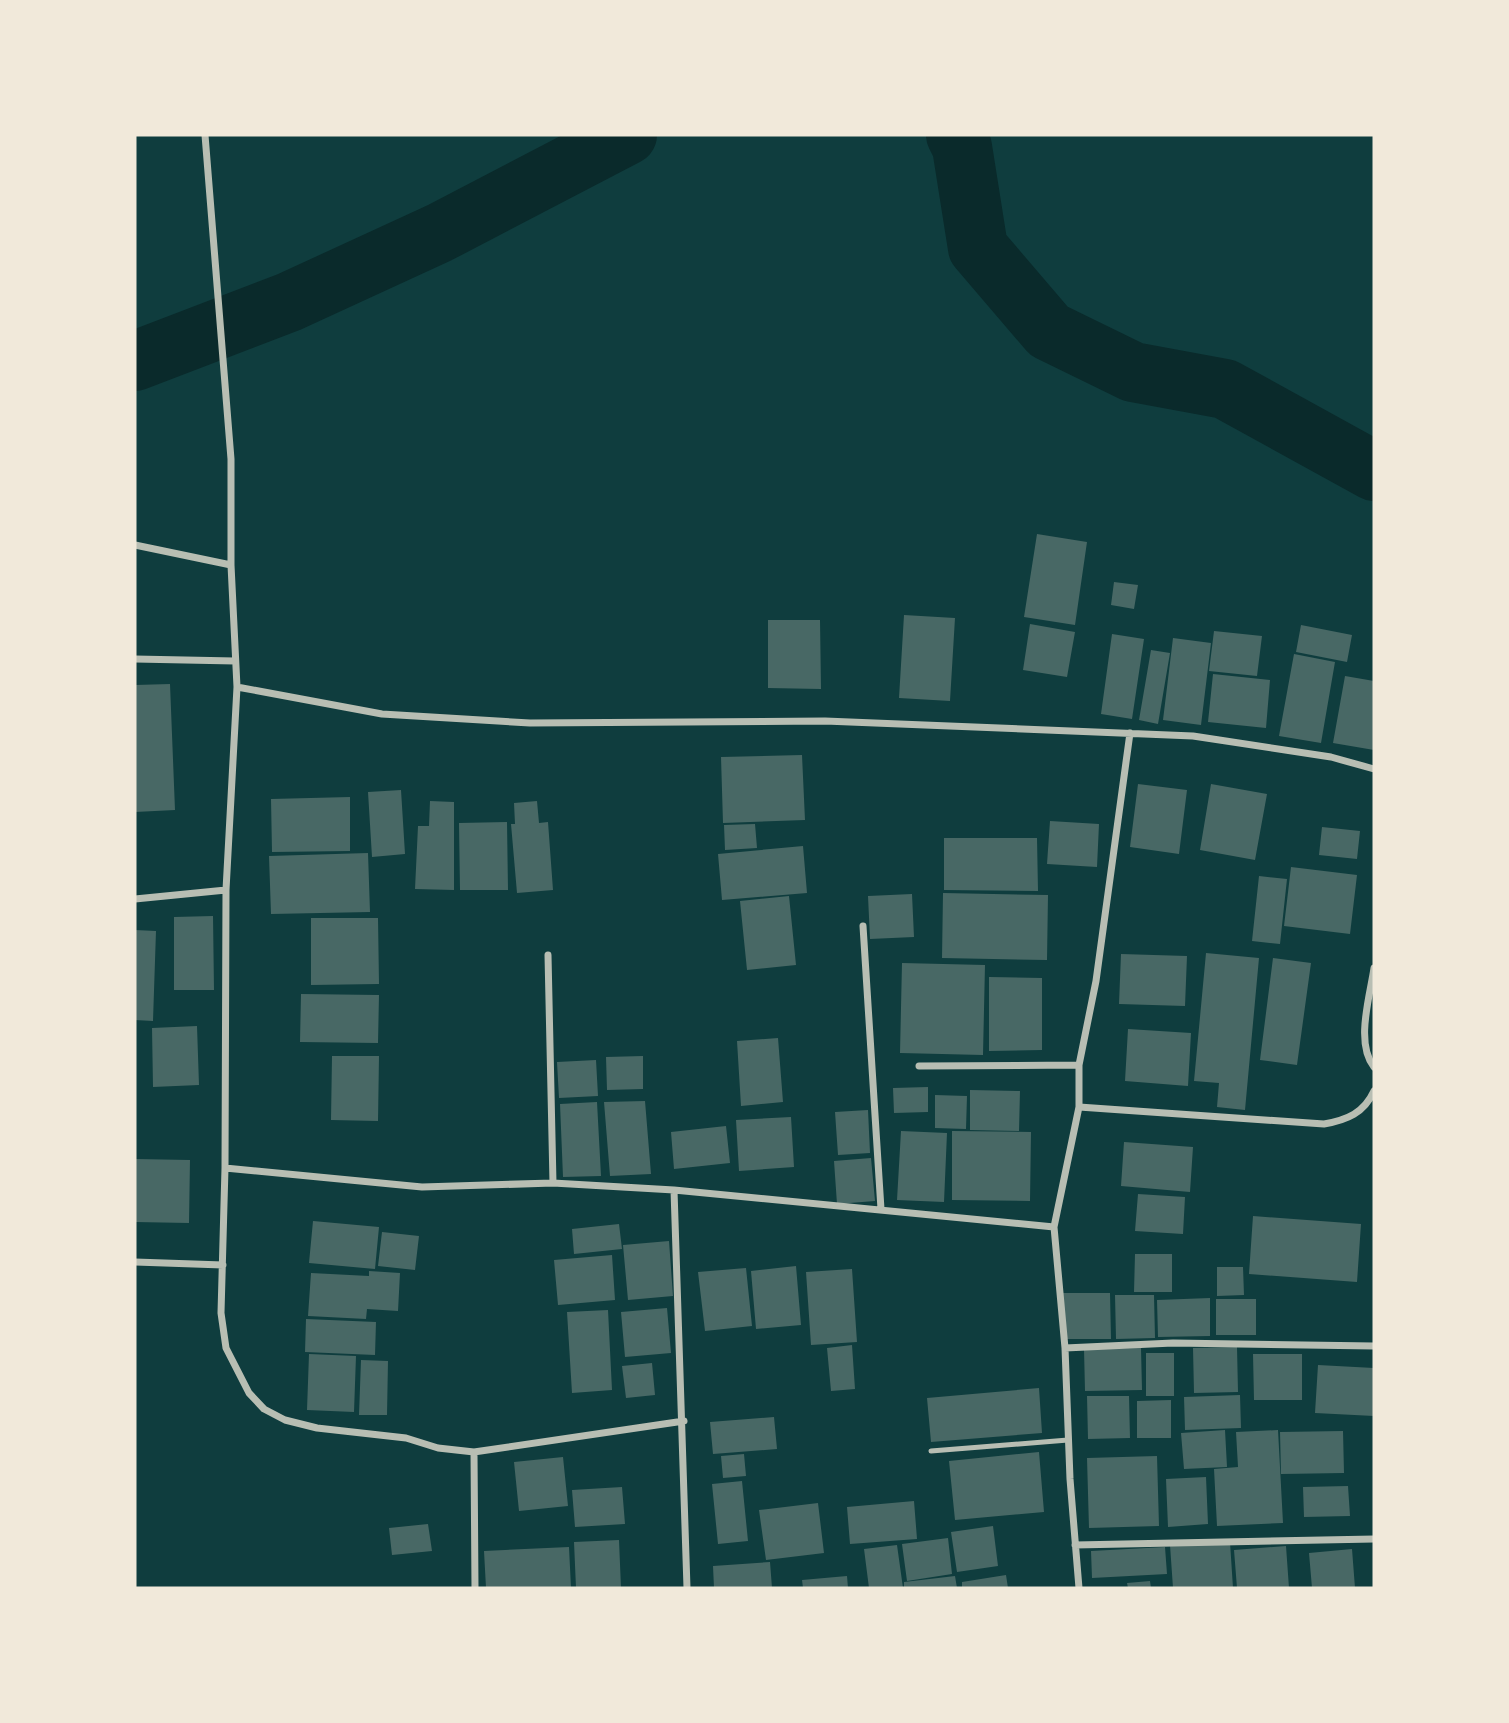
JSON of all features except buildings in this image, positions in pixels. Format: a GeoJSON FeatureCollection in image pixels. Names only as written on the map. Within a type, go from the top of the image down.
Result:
{"type":"FeatureCollection","features":[{"type":"Feature","properties":{"kind":"street"},"geometry":{"type":"LineString","coordinates":[[205,135],[231,460],[231,565],[237,687],[226,890],[225,1168],[221,1313],[226,1348],[249,1393],[264,1409],[285,1420],[317,1428],[405,1438],[438,1448],[474,1452],[684,1421]]}},
{"type":"Feature","properties":{"kind":"street"},"geometry":{"type":"LineString","coordinates":[[135,545],[231,565]]}},
{"type":"Feature","properties":{"kind":"street"},"geometry":{"type":"LineString","coordinates":[[135,659],[236,660]]}},
{"type":"Feature","properties":{"kind":"street"},"geometry":{"type":"LineString","coordinates":[[237,687],[382,714],[530,723],[825,721],[1192,736],[1331,757],[1374,769]]}},
{"type":"Feature","properties":{"kind":"street"},"geometry":{"type":"LineString","coordinates":[[1079,1588],[1068,1440],[1065,1348],[1054,1227],[1079,1107],[1079,1065],[1096,981],[1129,733]]}},
{"type":"Feature","properties":{"kind":"street"},"geometry":{"type":"LineString","coordinates":[[135,899],[226,890]]}},
{"type":"Feature","properties":{"kind":"street"},"geometry":{"type":"LineString","coordinates":[[863,926],[881,1209]]}},
{"type":"Feature","properties":{"kind":"street"},"geometry":{"type":"LineString","coordinates":[[548,955],[553,1183]]}},
{"type":"Feature","properties":{"kind":"street"},"geometry":{"type":"LineString","coordinates":[[1374,968],[1366,1054],[1374,1067]]}},
{"type":"Feature","properties":{"kind":"street"},"geometry":{"type":"LineString","coordinates":[[919,1066],[1079,1065]]}},
{"type":"Feature","properties":{"kind":"street"},"geometry":{"type":"LineString","coordinates":[[1079,1107],[1324,1124],[1346,1120],[1370,1100],[1374,1091]]}},
{"type":"Feature","properties":{"kind":"street"},"geometry":{"type":"LineString","coordinates":[[225,1168],[422,1187],[553,1183],[674,1190],[1054,1227]]}},
{"type":"Feature","properties":{"kind":"street"},"geometry":{"type":"LineString","coordinates":[[674,1190],[684,1421],[687,1588]]}},
{"type":"Feature","properties":{"kind":"street"},"geometry":{"type":"LineString","coordinates":[[135,1262],[223,1265]]}},
{"type":"Feature","properties":{"kind":"street"},"geometry":{"type":"LineString","coordinates":[[1065,1348],[1173,1343],[1374,1346]]}},
{"type":"Feature","properties":{"kind":"street"},"geometry":{"type":"LineString","coordinates":[[474,1452],[475,1588]]}},
{"type":"Feature","properties":{"kind":"street"},"geometry":{"type":"LineString","coordinates":[[1075,1545],[1374,1539]]}},
{"type":"Feature","properties":{"kind":"lane"},"geometry":{"type":"LineString","coordinates":[[931,1451],[1068,1440]]}},
{"type":"Feature","properties":{"kind":"waterway"},"geometry":{"type":"LineString","coordinates":[[135,361],[289,302],[439,233],[627,135]]}},
{"type":"Feature","properties":{"kind":"waterway"},"geometry":{"type":"LineString","coordinates":[[956,135],[962,147],[978,248],[1049,331],[1133,372],[1225,389],[1374,471]]}}]}
